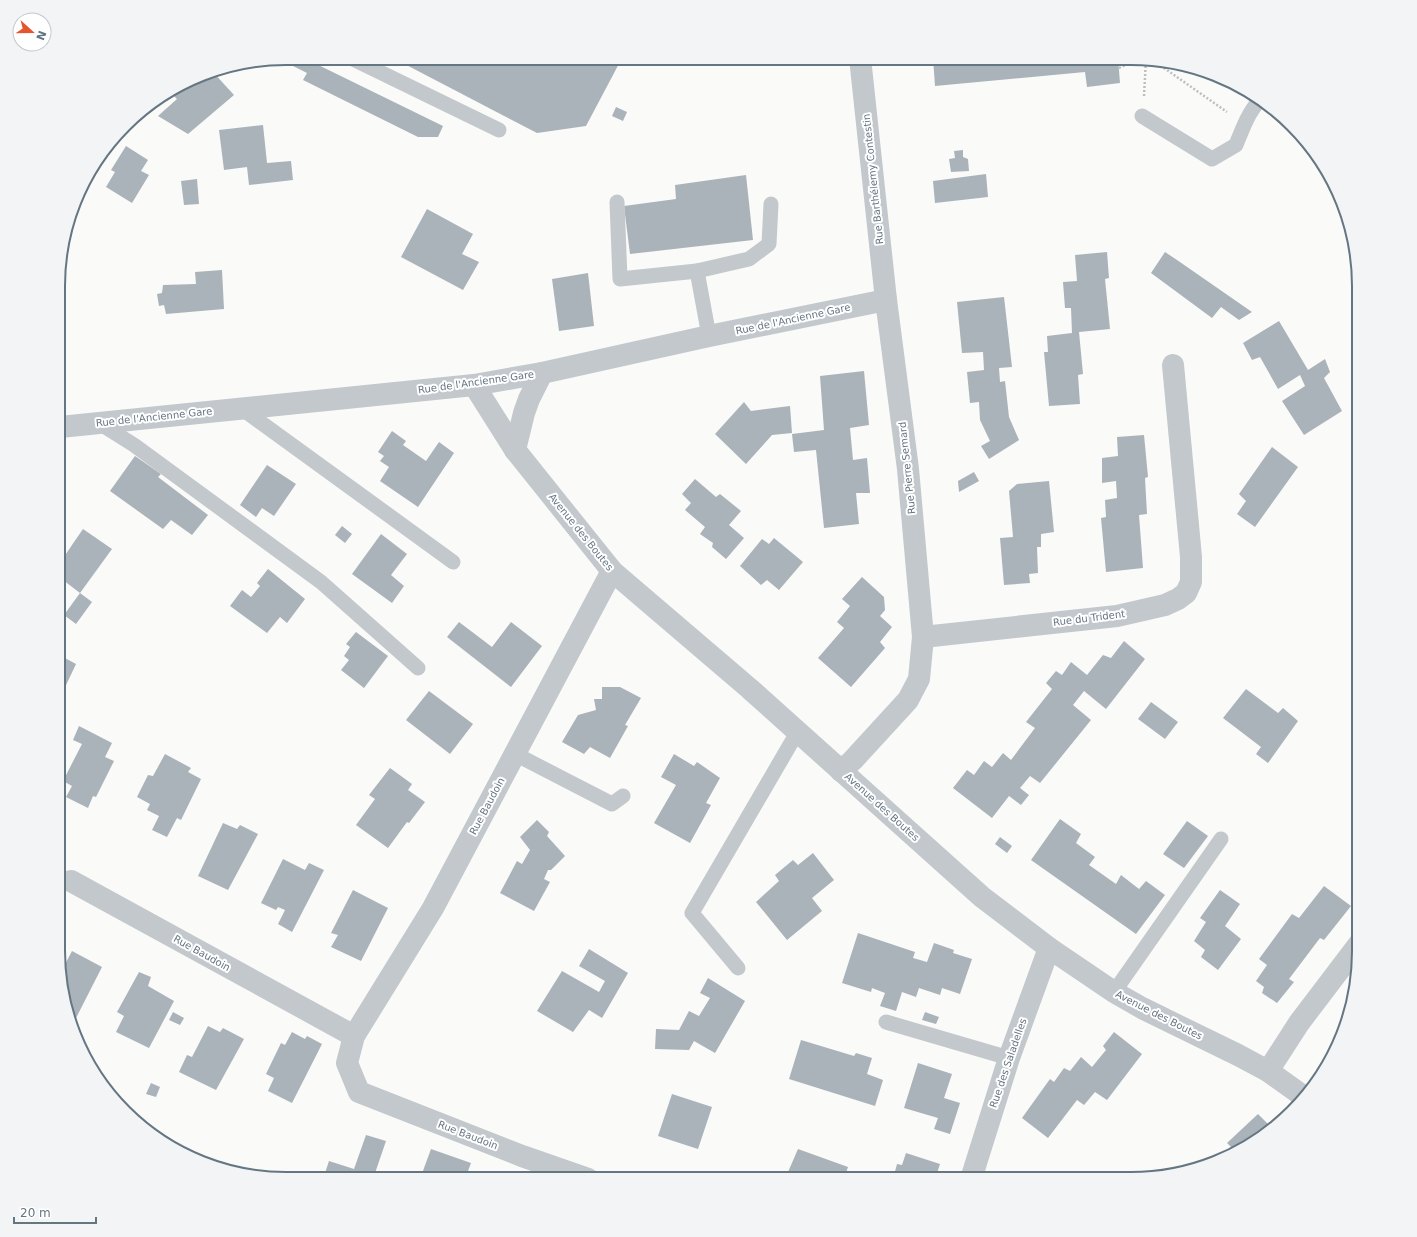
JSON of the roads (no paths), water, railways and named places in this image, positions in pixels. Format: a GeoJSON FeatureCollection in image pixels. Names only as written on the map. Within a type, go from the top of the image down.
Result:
{"type":"FeatureCollection","features":[{"type":"Feature","properties":{"kind":"street","name":"Rue Barthélemy Contestin"},"geometry":{"type":"LineString","coordinates":[[861,65],[886,300]]}},
{"type":"Feature","properties":{"kind":"street","name":"Rue de l'Ancienne Gare"},"geometry":{"type":"LineString","coordinates":[[65,426],[474,385],[542,373],[709,336],[886,300]]}},
{"type":"Feature","properties":{"kind":"street","name":"Rue Pierre Semard"},"geometry":{"type":"LineString","coordinates":[[886,300],[908,469],[923,637]]}},
{"type":"Feature","properties":{"kind":"street","name":"Rue du Trident"},"geometry":{"type":"LineString","coordinates":[[923,637],[1117,616],[1164,605],[1178,599],[1186,593],[1191,582],[1191,557],[1173,365]]}},
{"type":"Feature","properties":{"kind":"street"},"geometry":{"type":"LineString","coordinates":[[515,450],[524,413],[542,373]]}},
{"type":"Feature","properties":{"kind":"street","name":"Avenue des Boutes"},"geometry":{"type":"LineString","coordinates":[[474,385],[515,450],[612,571],[798,731],[982,897],[1048,948],[1114,992],[1142,1008],[1268,1071],[1300,1094]]}},
{"type":"Feature","properties":{"kind":"street","name":"Rue Baudoin"},"geometry":{"type":"LineString","coordinates":[[568,1172],[522,1156],[359,1092],[347,1063],[354,1036],[433,908],[612,571]]}},
{"type":"Feature","properties":{"kind":"street"},"geometry":{"type":"LineString","coordinates":[[841,771],[908,700],[919,679],[923,637]]}},
{"type":"Feature","properties":{"kind":"street","name":"Rue Baudoin"},"geometry":{"type":"LineString","coordinates":[[71,880],[354,1036]]}},
{"type":"Feature","properties":{"kind":"street","name":"Rue des Saladelles"},"geometry":{"type":"LineString","coordinates":[[973,1172],[1009,1058],[1048,948]]}},
{"type":"Feature","properties":{"kind":"street"},"geometry":{"type":"LineString","coordinates":[[1268,1071],[1299,1023],[1352,953]]}},
{"type":"Feature","properties":{"kind":"lane"},"geometry":{"type":"LineString","coordinates":[[365,65],[499,130]]}},
{"type":"Feature","properties":{"kind":"lane"},"geometry":{"type":"LineString","coordinates":[[1142,116],[1212,159],[1236,145],[1244,124],[1256,104]]}},
{"type":"Feature","properties":{"kind":"lane"},"geometry":{"type":"LineString","coordinates":[[617,202],[620,279],[697,271],[749,259],[769,244],[771,204]]}},
{"type":"Feature","properties":{"kind":"lane"},"geometry":{"type":"LineString","coordinates":[[697,271],[709,336]]}},
{"type":"Feature","properties":{"kind":"lane"},"geometry":{"type":"LineString","coordinates":[[241,408],[453,562]]}},
{"type":"Feature","properties":{"kind":"lane"},"geometry":{"type":"LineString","coordinates":[[99,423],[134,445],[322,582],[418,668]]}},
{"type":"Feature","properties":{"kind":"lane"},"geometry":{"type":"LineString","coordinates":[[738,968],[692,913],[798,731]]}},
{"type":"Feature","properties":{"kind":"lane"},"geometry":{"type":"LineString","coordinates":[[515,754],[612,804],[624,796]]}},
{"type":"Feature","properties":{"kind":"lane"},"geometry":{"type":"LineString","coordinates":[[1114,992],[1221,839]]}},
{"type":"Feature","properties":{"kind":"lane"},"geometry":{"type":"LineString","coordinates":[[886,1022],[1009,1058]]}}]}
